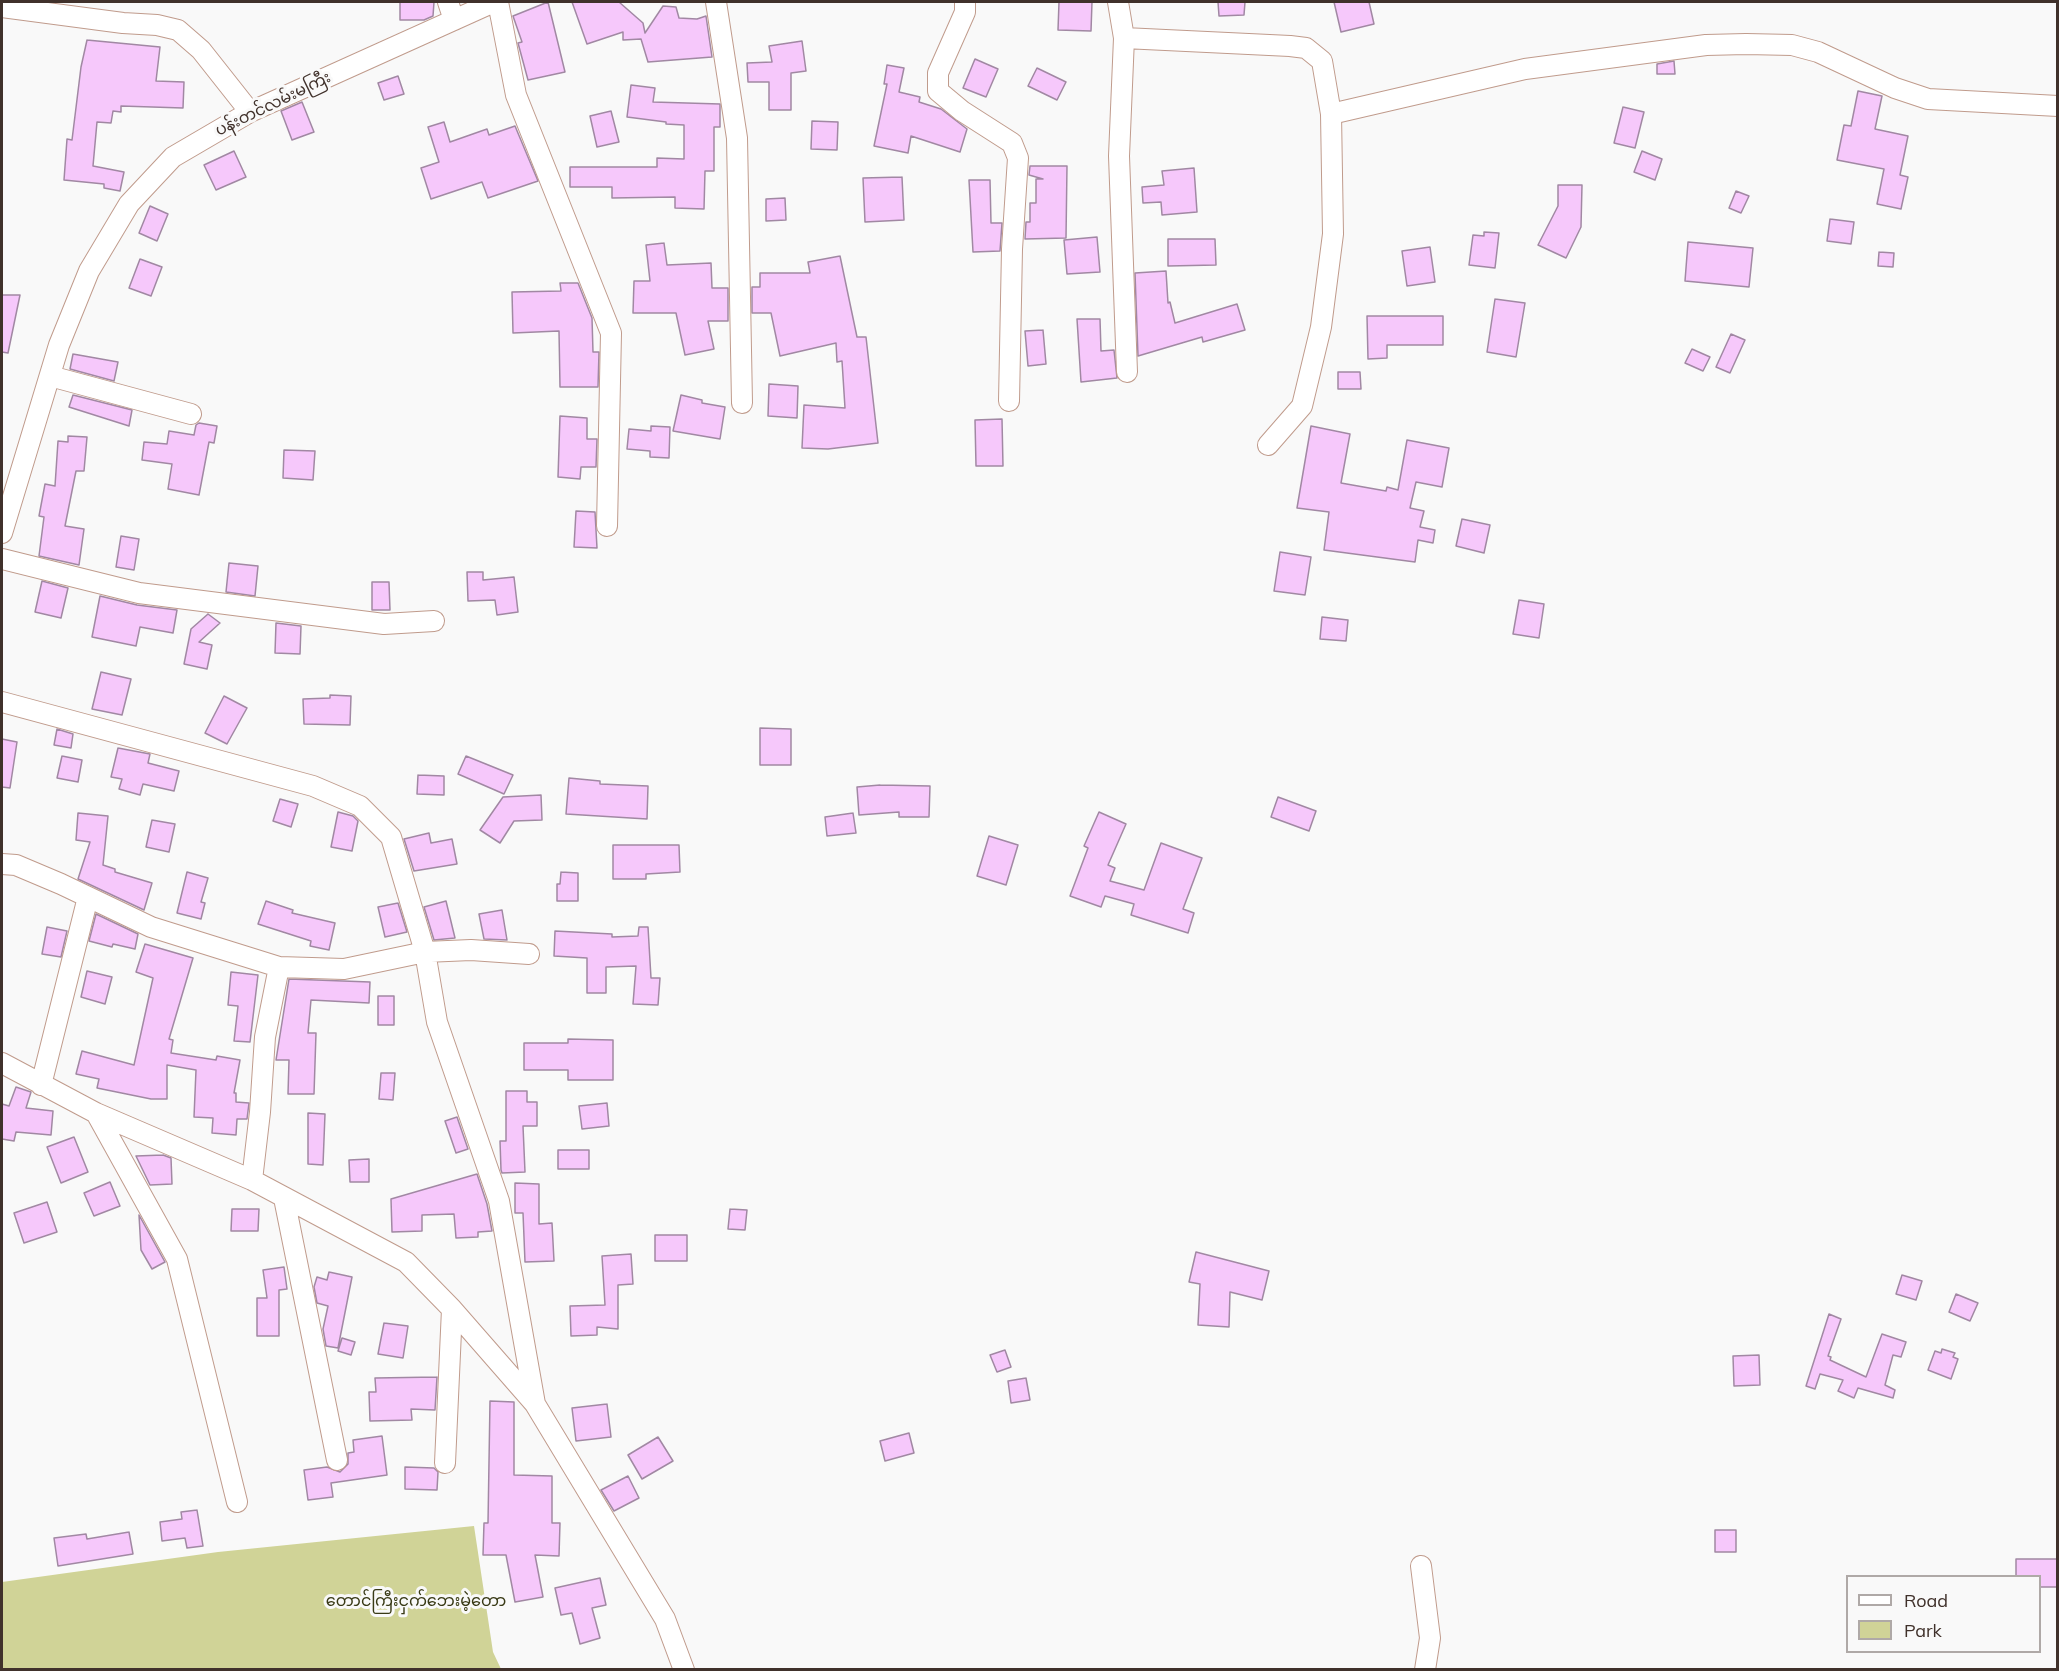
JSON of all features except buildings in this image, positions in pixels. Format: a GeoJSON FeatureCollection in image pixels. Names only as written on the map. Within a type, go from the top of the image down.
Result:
{"type":"FeatureCollection","features":[{"type":"Feature","properties":{"kind":"street","name":"ပန်းတင်လမ်းမကြီး"},"geometry":{"type":"LineString","coordinates":[[2,533],[59,345],[89,271],[129,204],[173,157],[250,112],[451,10],[496,2]]}},
{"type":"Feature","properties":{"kind":"street"},"geometry":{"type":"LineString","coordinates":[[496,2],[516,95],[611,333],[607,526]]}},
{"type":"Feature","properties":{"kind":"street"},"geometry":{"type":"LineString","coordinates":[[716,2],[737,138],[742,403]]}},
{"type":"Feature","properties":{"kind":"street"},"geometry":{"type":"LineString","coordinates":[[965,2],[965,12],[938,73],[938,91],[962,111],[1012,143],[1018,158],[1012,249],[1009,401]]}},
{"type":"Feature","properties":{"kind":"street"},"geometry":{"type":"LineString","coordinates":[[1118,2],[1124,38],[1119,156],[1127,372]]}},
{"type":"Feature","properties":{"kind":"street"},"geometry":{"type":"LineString","coordinates":[[2,7],[123,23],[157,25],[178,30],[201,50],[250,112]]}},
{"type":"Feature","properties":{"kind":"street"},"geometry":{"type":"LineString","coordinates":[[1124,38],[1306,48],[1322,61],[1331,114],[1333,234],[1321,327],[1302,406],[1268,445]]}},
{"type":"Feature","properties":{"kind":"street"},"geometry":{"type":"LineString","coordinates":[[1331,114],[1525,69],[1706,45],[1746,44],[1792,45],[1818,52],[1895,88],[1928,99],[2058,106]]}},
{"type":"Feature","properties":{"kind":"street"},"geometry":{"type":"LineString","coordinates":[[50,376],[191,414]]}},
{"type":"Feature","properties":{"kind":"street"},"geometry":{"type":"LineString","coordinates":[[2,559],[139,593],[384,624],[434,621]]}},
{"type":"Feature","properties":{"kind":"street"},"geometry":{"type":"LineString","coordinates":[[2,702],[313,786],[360,806],[391,837],[425,952],[436,1022],[499,1201],[535,1404]]}},
{"type":"Feature","properties":{"kind":"street"},"geometry":{"type":"LineString","coordinates":[[2,864],[16,865],[151,927],[279,967],[344,969],[425,952],[471,950],[530,954]]}},
{"type":"Feature","properties":{"kind":"street"},"geometry":{"type":"LineString","coordinates":[[41,1085],[88,897]]}},
{"type":"Feature","properties":{"kind":"street"},"geometry":{"type":"LineString","coordinates":[[252,1180],[265,1038],[279,967]]}},
{"type":"Feature","properties":{"kind":"street"},"geometry":{"type":"LineString","coordinates":[[2,1063],[96,1113],[252,1180],[406,1262],[452,1309],[535,1404],[665,1619],[684,1670]]}},
{"type":"Feature","properties":{"kind":"street"},"geometry":{"type":"LineString","coordinates":[[96,1113],[177,1259],[237,1502]]}},
{"type":"Feature","properties":{"kind":"street"},"geometry":{"type":"LineString","coordinates":[[284,1198],[337,1460]]}},
{"type":"Feature","properties":{"kind":"street"},"geometry":{"type":"LineString","coordinates":[[445,1463],[452,1309]]}},
{"type":"Feature","properties":{"kind":"street"},"geometry":{"type":"LineString","coordinates":[[1421,1566],[1430,1638],[1425,1670]]}},
{"type":"Feature","properties":{"kind":"green space","name":"တောင်ကြီးငှက်ဘေးမဲ့တော"},"geometry":{"type":"Polygon","coordinates":[[[474,1526],[493,1652],[501,1669],[2,1669],[2,1582],[218,1552],[474,1526]]]}}]}
